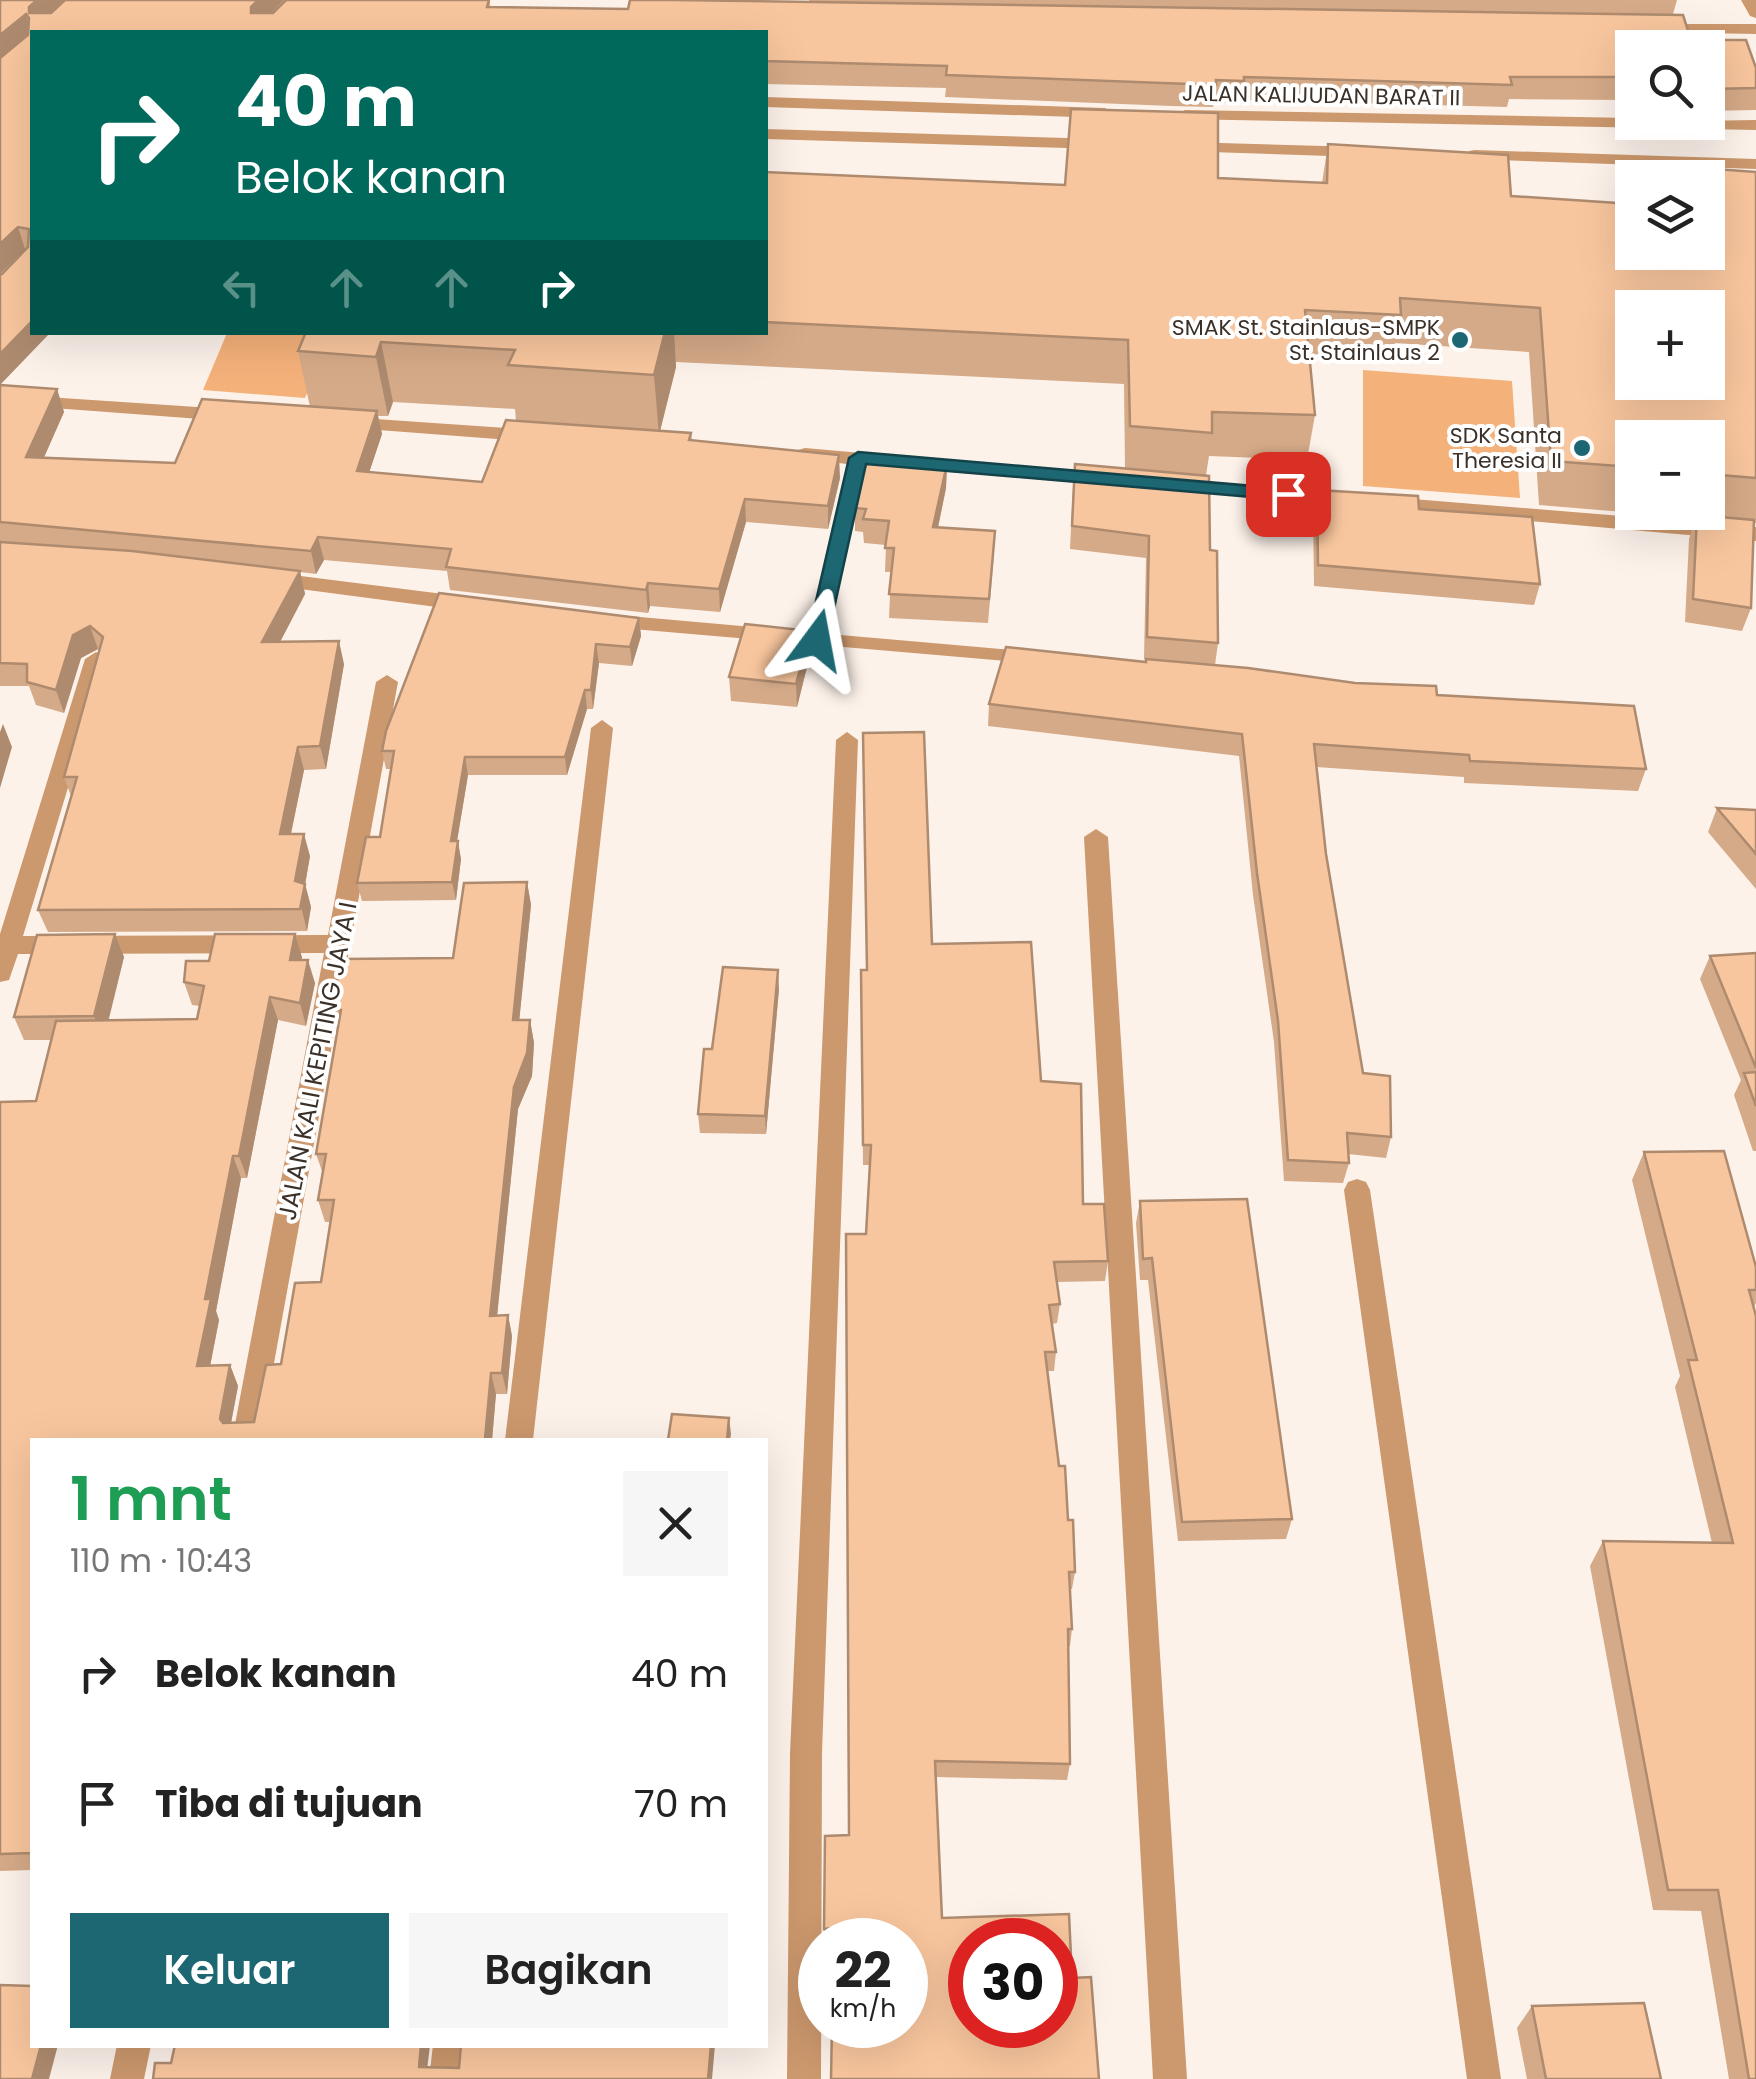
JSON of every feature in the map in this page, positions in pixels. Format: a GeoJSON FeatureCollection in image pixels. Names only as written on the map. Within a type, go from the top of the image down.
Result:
{"type":"FeatureCollection","features":[{"type":"Feature","properties":{"kind":"street"},"geometry":{"type":"LineString","coordinates":[[1630,28],[1730,30],[1754,16]]}},
{"type":"Feature","properties":{"kind":"street"},"geometry":{"type":"LineString","coordinates":[[768,102],[1132,114]]}},
{"type":"Feature","properties":{"kind":"street","name":"JALAN KALIJUDAN BARAT II"},"geometry":{"type":"LineString","coordinates":[[1171,115],[1756,126]]}},
{"type":"Feature","properties":{"kind":"street"},"geometry":{"type":"LineString","coordinates":[[768,134],[1122,145]]}},
{"type":"Feature","properties":{"kind":"street"},"geometry":{"type":"LineString","coordinates":[[1162,146],[1380,152]]}},
{"type":"Feature","properties":{"kind":"street"},"geometry":{"type":"LineString","coordinates":[[1459,155],[1756,164]]}},
{"type":"Feature","properties":{"kind":"street"},"geometry":{"type":"LineString","coordinates":[[47,403],[240,416]]}},
{"type":"Feature","properties":{"kind":"street"},"geometry":{"type":"LineString","coordinates":[[317,422],[549,437]]}},
{"type":"Feature","properties":{"kind":"street"},"geometry":{"type":"LineString","coordinates":[[781,453],[1756,534]]}},
{"type":"Feature","properties":{"kind":"street"},"geometry":{"type":"LineString","coordinates":[[817,640],[858,458]]}},
{"type":"Feature","properties":{"kind":"street"},"geometry":{"type":"LineString","coordinates":[[238,576],[496,607]]}},
{"type":"Feature","properties":{"kind":"street"},"geometry":{"type":"LineString","coordinates":[[575,617],[1054,661]]}},
{"type":"Feature","properties":{"kind":"street"},"geometry":{"type":"LineString","coordinates":[[0,973],[96,660]]}},
{"type":"Feature","properties":{"kind":"street","name":"JALAN KALI KEPITING JAYA I"},"geometry":{"type":"LineString","coordinates":[[246,1438],[387,682]]}},
{"type":"Feature","properties":{"kind":"street"},"geometry":{"type":"LineString","coordinates":[[519,1438],[602,728]]}},
{"type":"Feature","properties":{"kind":"street"},"geometry":{"type":"LineString","coordinates":[[804,2079],[806,1753],[848,740]]}},
{"type":"Feature","properties":{"kind":"street"},"geometry":{"type":"LineString","coordinates":[[1096,837],[1170,2079]]}},
{"type":"Feature","properties":{"kind":"street"},"geometry":{"type":"LineString","coordinates":[[8,945],[338,944]]}},
{"type":"Feature","properties":{"kind":"street"},"geometry":{"type":"LineString","coordinates":[[1357,1190],[1484,2079]]}},
{"type":"Feature","properties":{"kind":"street"},"geometry":{"type":"LineString","coordinates":[[127,2079],[133,2048]]}},
{"type":"Feature","properties":{"kind":"street"},"geometry":{"type":"LineString","coordinates":[[446,2079],[450,2048]]}},
{"type":"Feature","properties":{"kind":"shaded area"},"geometry":{"type":"Polygon","coordinates":[[[226,335],[331,335],[305,398],[203,390],[226,335]]]}},
{"type":"Feature","properties":{"kind":"shaded area"},"geometry":{"type":"Polygon","coordinates":[[[1363,370],[1512,381],[1520,498],[1363,486],[1363,370]]]}},
{"type":"Feature","properties":{"kind":"building"},"geometry":{"type":"Polygon","coordinates":[[[0,0],[37,0],[29,7],[29,13],[51,13],[65,0],[258,0],[251,13],[273,13],[286,0],[489,0],[487,7],[628,9],[630,0],[675,0],[1683,15],[1688,30],[1615,30],[1615,77],[1510,77],[1512,85],[1244,77],[1244,81],[1216,80],[1216,85],[946,75],[947,66],[768,61],[768,30],[30,30],[30,323],[0,354],[0,274],[28,247],[29,229],[18,227],[0,244],[0,58],[28,35],[26,14],[0,35],[0,0]]]}},
{"type":"Feature","properties":{"kind":"building"},"geometry":{"type":"Polygon","coordinates":[[[1725,40],[1746,40],[1756,68],[1756,88],[1725,89],[1725,40]]]}},
{"type":"Feature","properties":{"kind":"building"},"geometry":{"type":"Polygon","coordinates":[[[1071,109],[1218,113],[1218,178],[1327,183],[1328,144],[1508,155],[1511,196],[1615,203],[1615,270],[1725,270],[1725,170],[1756,172],[1756,478],[1725,475],[1725,420],[1615,420],[1615,466],[1551,461],[1540,308],[1400,298],[1401,315],[1305,310],[1315,415],[1212,412],[1212,433],[1130,426],[1128,340],[768,322],[768,172],[1065,185],[1071,109]]]}},
{"type":"Feature","properties":{"kind":"building"},"geometry":{"type":"Polygon","coordinates":[[[305,335],[664,335],[654,375],[508,365],[515,350],[381,342],[376,357],[298,351],[305,335]]]}},
{"type":"Feature","properties":{"kind":"building"},"geometry":{"type":"Polygon","coordinates":[[[0,385],[57,389],[26,457],[175,463],[202,399],[377,411],[357,471],[482,482],[506,420],[691,433],[689,440],[839,455],[828,506],[745,499],[719,589],[648,583],[646,590],[446,567],[451,549],[318,537],[311,551],[0,522],[0,385]]]}},
{"type":"Feature","properties":{"kind":"building"},"geometry":{"type":"Polygon","coordinates":[[[866,457],[947,464],[933,527],[995,531],[989,599],[889,594],[894,548],[885,548],[889,521],[863,519],[866,509],[855,508],[866,457]]]}},
{"type":"Feature","properties":{"kind":"building"},"geometry":{"type":"Polygon","coordinates":[[[1075,464],[1209,476],[1210,550],[1217,551],[1218,643],[1147,637],[1149,536],[1072,526],[1075,464]]]}},
{"type":"Feature","properties":{"kind":"building"},"geometry":{"type":"Polygon","coordinates":[[[1317,490],[1418,496],[1419,509],[1532,517],[1540,584],[1318,565],[1317,490]]]}},
{"type":"Feature","properties":{"kind":"building"},"geometry":{"type":"Polygon","coordinates":[[[1725,517],[1754,520],[1751,608],[1693,599],[1696,530],[1725,530],[1725,517]]]}},
{"type":"Feature","properties":{"kind":"building"},"geometry":{"type":"Polygon","coordinates":[[[0,542],[132,551],[300,571],[262,642],[339,641],[320,746],[298,747],[280,834],[304,834],[295,881],[305,884],[300,909],[38,910],[77,777],[64,777],[103,637],[90,626],[73,635],[56,690],[27,682],[27,664],[0,663],[0,542]]]}},
{"type":"Feature","properties":{"kind":"building"},"geometry":{"type":"Polygon","coordinates":[[[439,593],[639,618],[630,647],[596,644],[591,690],[585,690],[565,757],[465,757],[451,841],[458,841],[452,882],[357,883],[366,837],[380,837],[394,751],[382,751],[386,731],[439,593]]]}},
{"type":"Feature","properties":{"kind":"building"},"geometry":{"type":"Polygon","coordinates":[[[745,624],[810,631],[796,684],[729,677],[745,624]]]}},
{"type":"Feature","properties":{"kind":"building"},"geometry":{"type":"Polygon","coordinates":[[[1006,647],[1248,668],[1355,683],[1436,686],[1437,695],[1634,706],[1646,769],[1470,761],[1469,755],[1314,744],[1326,854],[1363,1073],[1390,1076],[1391,1137],[1347,1133],[1349,1163],[1288,1160],[1278,1021],[1242,734],[989,704],[1006,647]]]}},
{"type":"Feature","properties":{"kind":"building"},"geometry":{"type":"Polygon","coordinates":[[[924,732],[932,944],[1031,942],[1041,1081],[1081,1084],[1083,1204],[1104,1204],[1108,1261],[1054,1262],[1060,1304],[1049,1305],[1056,1352],[1045,1352],[1059,1466],[1065,1466],[1068,1520],[1073,1520],[1075,1572],[1069,1572],[1072,1629],[1068,1629],[1070,1764],[935,1761],[942,1918],[1069,1914],[1069,1918],[948,1918],[948,2048],[1078,2048],[1078,1978],[1091,1977],[1099,2079],[831,2079],[832,2048],[928,2048],[928,1918],[824,1918],[825,1836],[849,1835],[846,1234],[866,1234],[871,1145],[863,1145],[861,970],[867,970],[863,733],[924,732]]]}},
{"type":"Feature","properties":{"kind":"building"},"geometry":{"type":"Polygon","coordinates":[[[1717,808],[1756,810],[1756,854],[1717,808]]]}},
{"type":"Feature","properties":{"kind":"building"},"geometry":{"type":"Polygon","coordinates":[[[527,882],[513,1020],[530,1020],[527,1053],[514,1087],[490,1316],[508,1315],[502,1373],[491,1373],[485,1438],[30,1438],[30,1853],[0,1854],[0,1102],[36,1101],[56,1021],[197,1019],[204,986],[184,982],[186,961],[209,961],[215,934],[295,934],[290,960],[308,960],[300,1003],[270,997],[239,1156],[233,1156],[205,1299],[211,1299],[197,1366],[230,1365],[220,1419],[223,1423],[254,1422],[266,1365],[281,1364],[295,1283],[321,1282],[334,1200],[318,1200],[326,1154],[316,1154],[341,1010],[332,1008],[341,959],[453,958],[464,883],[527,882]]]}},
{"type":"Feature","properties":{"kind":"building"},"geometry":{"type":"Polygon","coordinates":[[[115,934],[94,1016],[14,1017],[37,935],[115,934]]]}},
{"type":"Feature","properties":{"kind":"building"},"geometry":{"type":"Polygon","coordinates":[[[1756,953],[1756,1068],[1710,956],[1756,953]]]}},
{"type":"Feature","properties":{"kind":"building"},"geometry":{"type":"Polygon","coordinates":[[[723,967],[778,970],[765,1116],[698,1114],[704,1049],[712,1049],[723,967]]]}},
{"type":"Feature","properties":{"kind":"building"},"geometry":{"type":"Polygon","coordinates":[[[1756,1072],[1756,1106],[1744,1073],[1756,1072]]]}},
{"type":"Feature","properties":{"kind":"building"},"geometry":{"type":"Polygon","coordinates":[[[1724,1151],[1756,1267],[1756,1290],[1749,1290],[1756,1316],[1756,2079],[1749,2079],[1718,1890],[1668,1890],[1603,1541],[1733,1543],[1688,1360],[1697,1360],[1644,1152],[1724,1151]]]}},
{"type":"Feature","properties":{"kind":"building"},"geometry":{"type":"Polygon","coordinates":[[[1247,1199],[1292,1519],[1182,1522],[1152,1258],[1143,1259],[1140,1201],[1247,1199]]]}},
{"type":"Feature","properties":{"kind":"building"},"geometry":{"type":"Polygon","coordinates":[[[672,1414],[729,1418],[727,1438],[668,1438],[672,1414]]]}},
{"type":"Feature","properties":{"kind":"building"},"geometry":{"type":"Polygon","coordinates":[[[0,1985],[30,1986],[30,2048],[40,2048],[32,2079],[0,2079],[0,1985]]]}},
{"type":"Feature","properties":{"kind":"building"},"geometry":{"type":"Polygon","coordinates":[[[1644,2003],[1661,2079],[1546,2079],[1532,2006],[1644,2003]]]}},
{"type":"Feature","properties":{"kind":"building"},"geometry":{"type":"Polygon","coordinates":[[[174,2048],[421,2048],[419,2067],[459,2068],[461,2048],[711,2048],[708,2079],[153,2079],[155,2063],[171,2063],[174,2048]]]}},
{"type":"Feature","properties":{"kind":"place","name":"SMAK St. Stainlaus-SMPK St. Stainlaus 2"},"geometry":{"type":"Point","coordinates":[1460,340]}},
{"type":"Feature","properties":{"kind":"place","name":"SDK Santa Theresia II"},"geometry":{"type":"Point","coordinates":[1582,448]}},
{"type":"Feature","properties":{"kind":"route"},"geometry":{"type":"LineString","coordinates":[[817,640],[858,458],[1288,494]]}}]}
